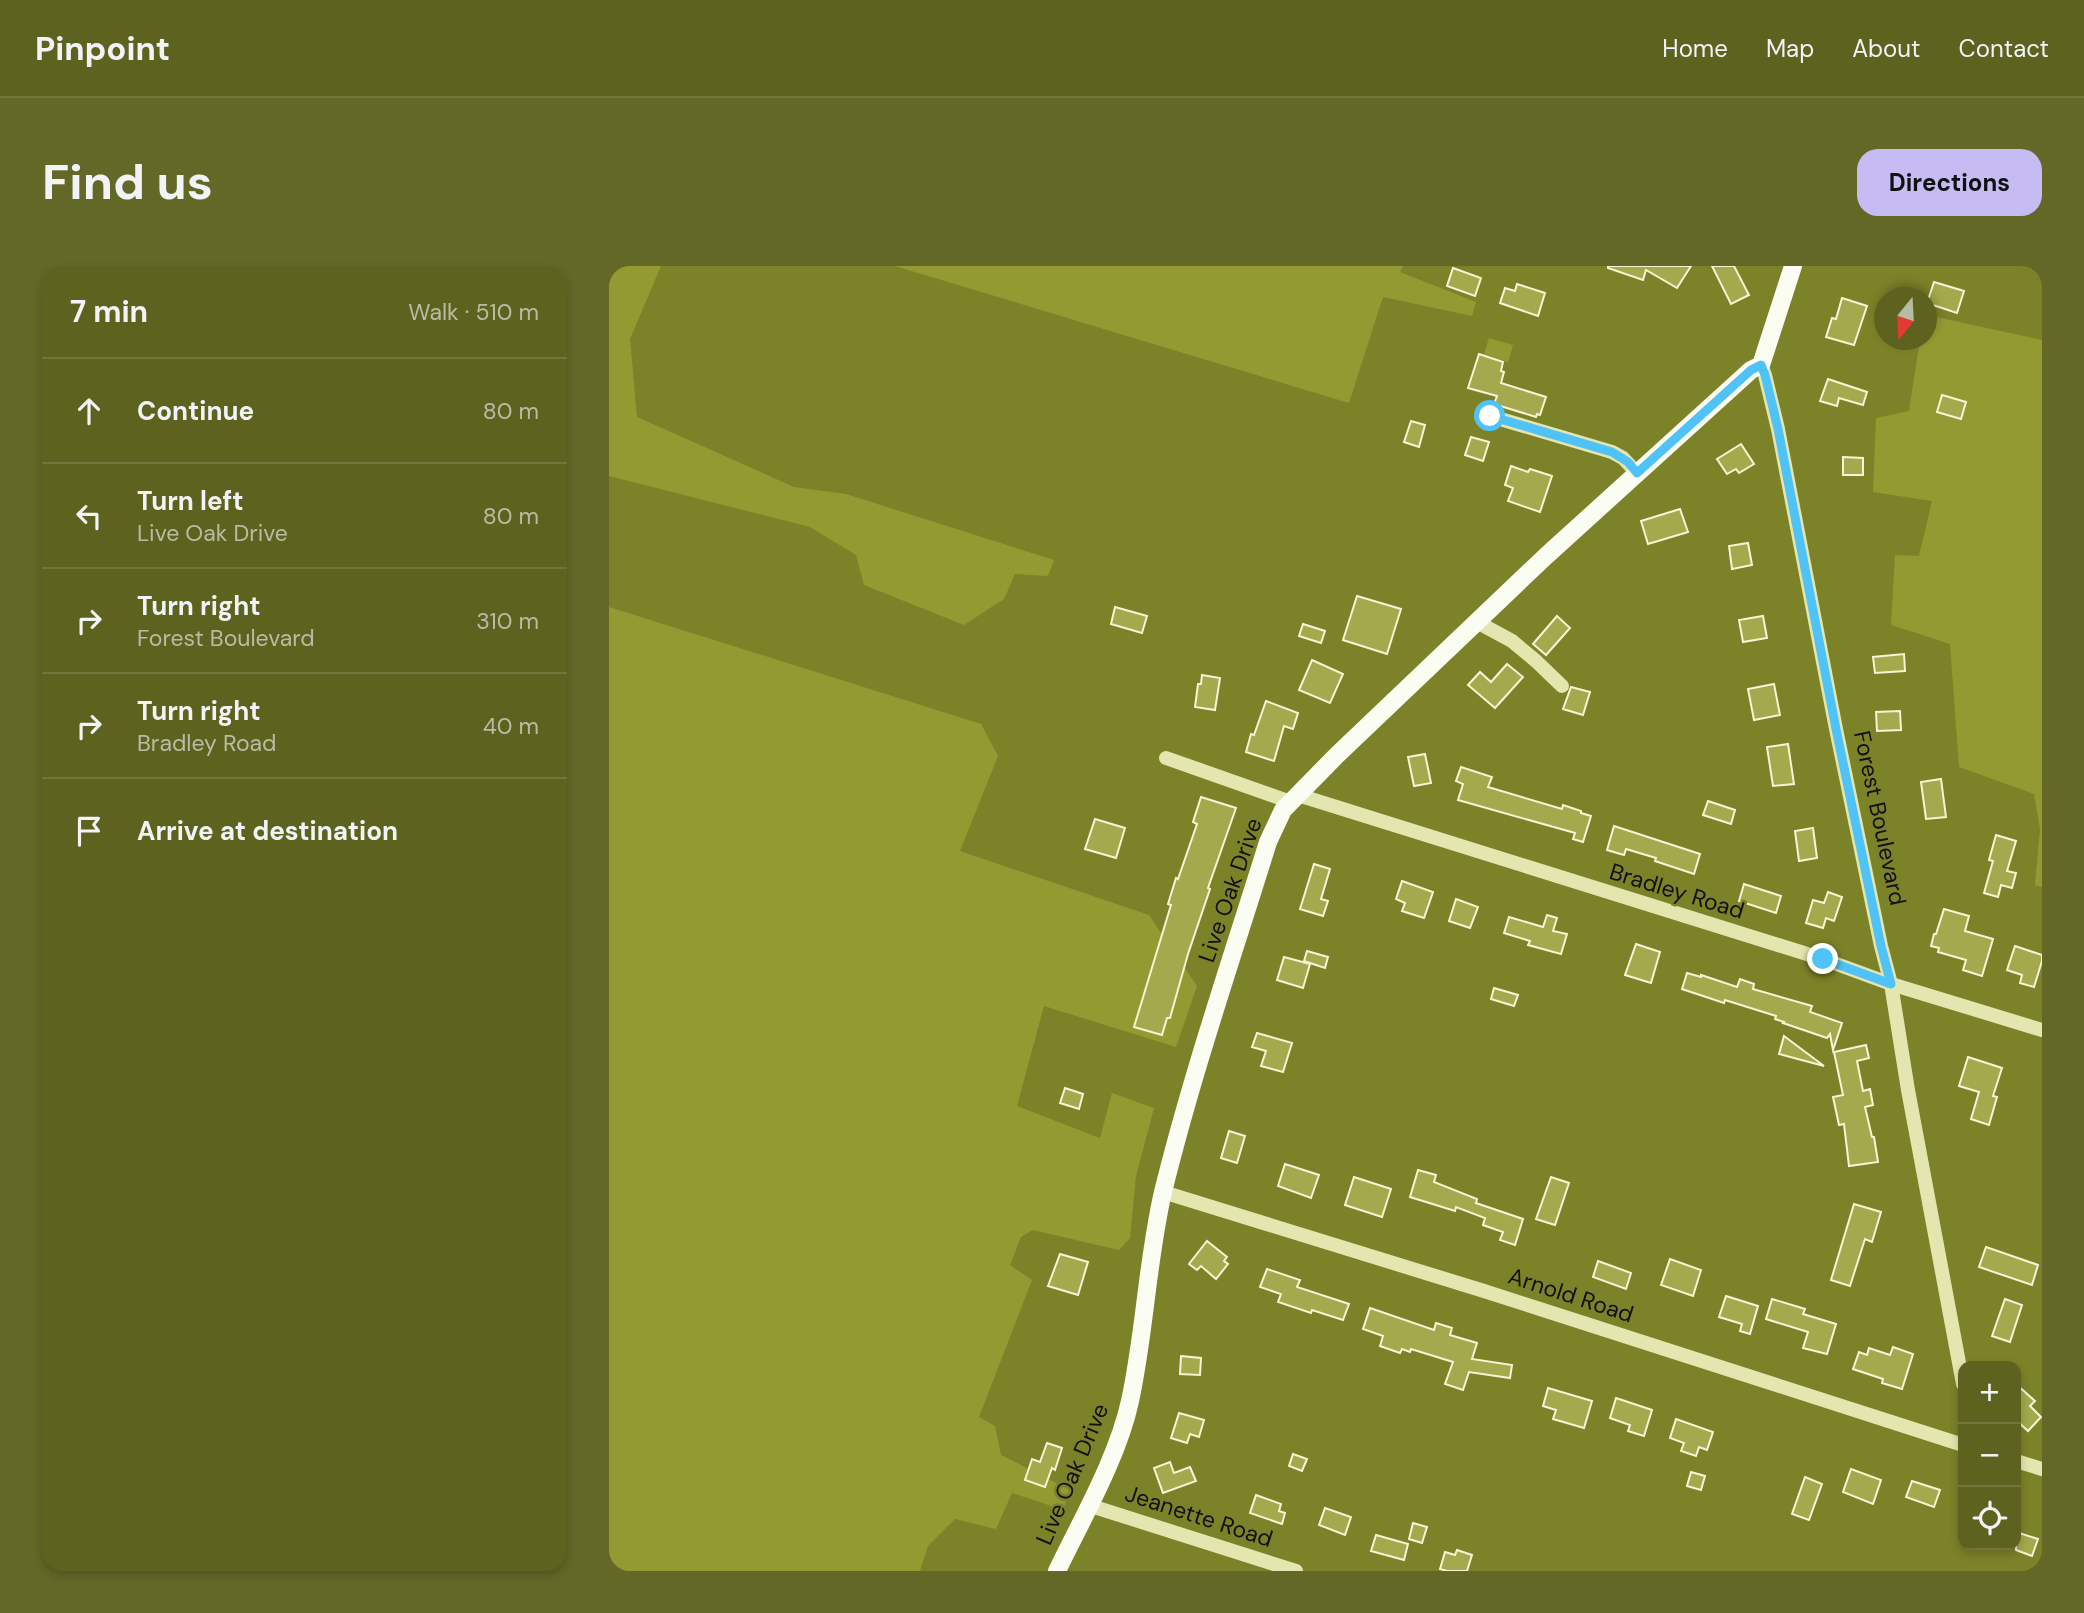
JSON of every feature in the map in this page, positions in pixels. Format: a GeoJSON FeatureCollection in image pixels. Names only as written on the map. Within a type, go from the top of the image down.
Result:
{"type":"FeatureCollection","features":[{"type":"Feature","properties":{"kind":"main road"},"geometry":{"type":"LineString","coordinates":[[1761,365],[1793,266]]}},
{"type":"Feature","properties":{"kind":"main road","name":"Live Oak Drive"},"geometry":{"type":"LineString","coordinates":[[1057,1571],[1107,1465],[1129,1403],[1163,1192],[1188,1101],[1268,842],[1283,810],[1477,622],[1637,473],[1751,370],[1761,365]]}},
{"type":"Feature","properties":{"kind":"street","name":"Forest Boulevard"},"geometry":{"type":"LineString","coordinates":[[1761,365],[1778,429],[1836,729],[1891,984],[1959,1361]]}},
{"type":"Feature","properties":{"kind":"street"},"geometry":{"type":"LineString","coordinates":[[1490,416],[1612,452],[1628,462],[1637,473]]}},
{"type":"Feature","properties":{"kind":"street"},"geometry":{"type":"LineString","coordinates":[[1477,622],[1512,642],[1562,686]]}},
{"type":"Feature","properties":{"kind":"street","name":"Bradley Road"},"geometry":{"type":"LineString","coordinates":[[1166,758],[1823,959],[1891,984],[2042,1030]]}},
{"type":"Feature","properties":{"kind":"street","name":"Arnold Road"},"geometry":{"type":"LineString","coordinates":[[1163,1192],[1511,1299],[1958,1443]]}},
{"type":"Feature","properties":{"kind":"street"},"geometry":{"type":"LineString","coordinates":[[2021,1463],[2042,1469]]}},
{"type":"Feature","properties":{"kind":"street","name":"Jeanette Road"},"geometry":{"type":"LineString","coordinates":[[1088,1505],[1296,1571]]}},
{"type":"Feature","properties":{"kind":"green space"},"geometry":{"type":"Polygon","coordinates":[[[609,266],[661,266],[630,339],[637,417],[794,487],[846,494],[1054,560],[1048,576],[1015,574],[1004,599],[964,625],[864,585],[856,555],[810,527],[609,476],[609,266]]]}},
{"type":"Feature","properties":{"kind":"green space"},"geometry":{"type":"Polygon","coordinates":[[[895,266],[1403,266],[1400,272],[1476,302],[1472,316],[1383,297],[1349,403],[895,266]]]}},
{"type":"Feature","properties":{"kind":"green space"},"geometry":{"type":"Polygon","coordinates":[[[1937,317],[2042,340],[2042,887],[2035,885],[2040,829],[2034,794],[1959,767],[1950,644],[1891,625],[1895,555],[1919,556],[1932,501],[1873,492],[1876,418],[1909,411],[1918,350],[1937,350],[1937,317]]]}},
{"type":"Feature","properties":{"kind":"green space"},"geometry":{"type":"Polygon","coordinates":[[[1489,338],[1513,345],[1508,362],[1484,354],[1489,338]]]}},
{"type":"Feature","properties":{"kind":"green space"},"geometry":{"type":"Polygon","coordinates":[[[609,607],[981,724],[998,756],[960,851],[1149,915],[1197,986],[1176,1047],[1044,1006],[1017,1106],[1100,1138],[1112,1093],[1154,1108],[1136,1176],[1130,1238],[1119,1250],[1033,1230],[1021,1237],[1010,1265],[1032,1280],[979,1417],[995,1426],[1001,1455],[1070,1490],[1063,1510],[1012,1493],[996,1529],[955,1519],[928,1546],[920,1571],[609,1571],[609,607]]]}},
{"type":"Feature","properties":{"kind":"building"},"geometry":{"type":"Polygon","coordinates":[[[1608,266],[1691,266],[1677,288],[1646,270],[1643,280],[1608,266]]]}},
{"type":"Feature","properties":{"kind":"building"},"geometry":{"type":"Polygon","coordinates":[[[1712,266],[1734,266],[1749,295],[1731,304],[1712,266]]]}},
{"type":"Feature","properties":{"kind":"building"},"geometry":{"type":"Polygon","coordinates":[[[1453,268],[1481,278],[1475,296],[1447,286],[1453,268]]]}},
{"type":"Feature","properties":{"kind":"building"},"geometry":{"type":"Polygon","coordinates":[[[1934,282],[1964,291],[1957,313],[1937,306],[1937,287],[1932,287],[1934,282]]]}},
{"type":"Feature","properties":{"kind":"building"},"geometry":{"type":"Polygon","coordinates":[[[1517,284],[1545,293],[1538,316],[1500,303],[1505,288],[1515,291],[1517,284]]]}},
{"type":"Feature","properties":{"kind":"building"},"geometry":{"type":"Polygon","coordinates":[[[1842,298],[1867,306],[1854,345],[1826,337],[1832,318],[1836,319],[1842,298]]]}},
{"type":"Feature","properties":{"kind":"building"},"geometry":{"type":"Polygon","coordinates":[[[1479,354],[1503,362],[1501,383],[1546,397],[1540,415],[1537,414],[1536,417],[1494,404],[1497,396],[1468,388],[1479,354]]]}},
{"type":"Feature","properties":{"kind":"building"},"geometry":{"type":"Polygon","coordinates":[[[1828,379],[1867,392],[1863,405],[1839,398],[1837,406],[1820,401],[1828,379]]]}},
{"type":"Feature","properties":{"kind":"building"},"geometry":{"type":"Polygon","coordinates":[[[1942,395],[1966,402],[1961,419],[1937,412],[1942,395]]]}},
{"type":"Feature","properties":{"kind":"building"},"geometry":{"type":"Polygon","coordinates":[[[1411,421],[1425,425],[1419,447],[1404,442],[1411,421]]]}},
{"type":"Feature","properties":{"kind":"building"},"geometry":{"type":"Polygon","coordinates":[[[1471,437],[1489,442],[1483,461],[1465,455],[1471,437]]]}},
{"type":"Feature","properties":{"kind":"building"},"geometry":{"type":"Polygon","coordinates":[[[1741,444],[1754,464],[1739,473],[1736,469],[1727,474],[1717,459],[1741,444]]]}},
{"type":"Feature","properties":{"kind":"building"},"geometry":{"type":"Polygon","coordinates":[[[1843,457],[1863,458],[1863,475],[1843,475],[1843,457]]]}},
{"type":"Feature","properties":{"kind":"building"},"geometry":{"type":"Polygon","coordinates":[[[1511,466],[1552,476],[1540,512],[1508,501],[1513,488],[1505,485],[1511,466]]]}},
{"type":"Feature","properties":{"kind":"building"},"geometry":{"type":"Polygon","coordinates":[[[1680,509],[1688,532],[1648,544],[1641,521],[1680,509]]]}},
{"type":"Feature","properties":{"kind":"building"},"geometry":{"type":"Polygon","coordinates":[[[1748,543],[1752,565],[1732,569],[1729,546],[1748,543]]]}},
{"type":"Feature","properties":{"kind":"building"},"geometry":{"type":"Polygon","coordinates":[[[1357,596],[1401,609],[1387,654],[1343,640],[1357,596]]]}},
{"type":"Feature","properties":{"kind":"building"},"geometry":{"type":"Polygon","coordinates":[[[1115,607],[1147,616],[1142,633],[1111,624],[1115,607]]]}},
{"type":"Feature","properties":{"kind":"building"},"geometry":{"type":"Polygon","coordinates":[[[1557,616],[1570,628],[1546,655],[1533,644],[1557,616]]]}},
{"type":"Feature","properties":{"kind":"building"},"geometry":{"type":"Polygon","coordinates":[[[1763,616],[1767,638],[1743,642],[1739,620],[1763,616]]]}},
{"type":"Feature","properties":{"kind":"building"},"geometry":{"type":"Polygon","coordinates":[[[1303,624],[1325,631],[1321,643],[1299,636],[1303,624]]]}},
{"type":"Feature","properties":{"kind":"building"},"geometry":{"type":"Polygon","coordinates":[[[1904,654],[1905,671],[1875,673],[1873,657],[1904,654]]]}},
{"type":"Feature","properties":{"kind":"building"},"geometry":{"type":"Polygon","coordinates":[[[1312,660],[1343,674],[1330,703],[1299,690],[1312,660]]]}},
{"type":"Feature","properties":{"kind":"building"},"geometry":{"type":"Polygon","coordinates":[[[1507,664],[1523,677],[1495,708],[1468,685],[1480,672],[1491,682],[1507,664]]]}},
{"type":"Feature","properties":{"kind":"building"},"geometry":{"type":"Polygon","coordinates":[[[1202,675],[1220,678],[1215,710],[1195,707],[1202,675]]]}},
{"type":"Feature","properties":{"kind":"building"},"geometry":{"type":"Polygon","coordinates":[[[1774,684],[1780,715],[1754,720],[1748,689],[1774,684]]]}},
{"type":"Feature","properties":{"kind":"building"},"geometry":{"type":"Polygon","coordinates":[[[1571,687],[1590,692],[1583,715],[1563,709],[1571,687]]]}},
{"type":"Feature","properties":{"kind":"building"},"geometry":{"type":"Polygon","coordinates":[[[1266,701],[1298,713],[1293,729],[1284,726],[1274,761],[1246,752],[1266,701]]]}},
{"type":"Feature","properties":{"kind":"building"},"geometry":{"type":"Polygon","coordinates":[[[1900,711],[1901,730],[1877,731],[1876,712],[1900,711]]]}},
{"type":"Feature","properties":{"kind":"building"},"geometry":{"type":"Polygon","coordinates":[[[1788,744],[1794,784],[1773,786],[1767,747],[1788,744]]]}},
{"type":"Feature","properties":{"kind":"building"},"geometry":{"type":"Polygon","coordinates":[[[1425,754],[1431,783],[1414,786],[1408,757],[1425,754]]]}},
{"type":"Feature","properties":{"kind":"building"},"geometry":{"type":"Polygon","coordinates":[[[1461,767],[1492,777],[1488,787],[1562,809],[1563,805],[1591,816],[1583,842],[1573,839],[1575,833],[1458,800],[1463,784],[1456,781],[1461,767]]]}},
{"type":"Feature","properties":{"kind":"building"},"geometry":{"type":"Polygon","coordinates":[[[1941,779],[1946,817],[1926,819],[1921,782],[1941,779]]]}},
{"type":"Feature","properties":{"kind":"building"},"geometry":{"type":"Polygon","coordinates":[[[1201,797],[1236,808],[1208,888],[1210,889],[1170,1018],[1167,1018],[1162,1035],[1134,1027],[1171,905],[1168,904],[1176,878],[1178,879],[1197,824],[1193,822],[1201,797]]]}},
{"type":"Feature","properties":{"kind":"building"},"geometry":{"type":"Polygon","coordinates":[[[1708,801],[1735,810],[1731,824],[1703,815],[1708,801]]]}},
{"type":"Feature","properties":{"kind":"building"},"geometry":{"type":"Polygon","coordinates":[[[1095,819],[1125,828],[1116,858],[1085,849],[1095,819]]]}},
{"type":"Feature","properties":{"kind":"building"},"geometry":{"type":"Polygon","coordinates":[[[1614,826],[1700,854],[1694,874],[1626,849],[1624,855],[1607,850],[1614,826]]]}},
{"type":"Feature","properties":{"kind":"building"},"geometry":{"type":"Polygon","coordinates":[[[1813,828],[1817,858],[1799,861],[1795,831],[1813,828]]]}},
{"type":"Feature","properties":{"kind":"building"},"geometry":{"type":"Polygon","coordinates":[[[1996,835],[2016,841],[2007,871],[2016,873],[2012,888],[2001,885],[1998,897],[1984,893],[1993,861],[1989,860],[1996,835]]]}},
{"type":"Feature","properties":{"kind":"building"},"geometry":{"type":"Polygon","coordinates":[[[1314,864],[1330,869],[1321,899],[1328,901],[1323,916],[1300,909],[1314,864]]]}},
{"type":"Feature","properties":{"kind":"building"},"geometry":{"type":"Polygon","coordinates":[[[1402,881],[1433,892],[1424,918],[1402,911],[1405,903],[1396,899],[1402,881]]]}},
{"type":"Feature","properties":{"kind":"building"},"geometry":{"type":"Polygon","coordinates":[[[1744,884],[1781,896],[1776,913],[1739,901],[1744,884]]]}},
{"type":"Feature","properties":{"kind":"building"},"geometry":{"type":"Polygon","coordinates":[[[1828,892],[1842,897],[1834,921],[1826,918],[1823,928],[1806,923],[1813,900],[1824,903],[1828,892]]]}},
{"type":"Feature","properties":{"kind":"building"},"geometry":{"type":"Polygon","coordinates":[[[1456,899],[1478,907],[1470,928],[1449,921],[1456,899]]]}},
{"type":"Feature","properties":{"kind":"building"},"geometry":{"type":"Polygon","coordinates":[[[1944,909],[1969,916],[1965,931],[1993,939],[1982,976],[1963,970],[1966,960],[1938,952],[1939,948],[1931,946],[1944,909]]]}},
{"type":"Feature","properties":{"kind":"building"},"geometry":{"type":"Polygon","coordinates":[[[1547,915],[1557,918],[1553,931],[1567,934],[1561,954],[1528,945],[1530,941],[1504,933],[1509,917],[1543,927],[1547,915]]]}},
{"type":"Feature","properties":{"kind":"building"},"geometry":{"type":"Polygon","coordinates":[[[1636,944],[1660,952],[1651,983],[1625,975],[1636,944]]]}},
{"type":"Feature","properties":{"kind":"building"},"geometry":{"type":"Polygon","coordinates":[[[2015,946],[2042,955],[2034,987],[2020,983],[2022,975],[2007,970],[2015,946]]]}},
{"type":"Feature","properties":{"kind":"building"},"geometry":{"type":"Polygon","coordinates":[[[1307,951],[1328,957],[1325,968],[1304,961],[1307,951]]]}},
{"type":"Feature","properties":{"kind":"building"},"geometry":{"type":"Polygon","coordinates":[[[1284,957],[1310,964],[1303,988],[1277,980],[1284,957]]]}},
{"type":"Feature","properties":{"kind":"building"},"geometry":{"type":"Polygon","coordinates":[[[1687,973],[1737,987],[1740,979],[1754,984],[1753,989],[1812,1006],[1810,1012],[1842,1023],[1833,1050],[1830,1034],[1827,1038],[1783,1023],[1775,1019],[1776,1016],[1682,989],[1687,973]]]}},
{"type":"Feature","properties":{"kind":"building"},"geometry":{"type":"Polygon","coordinates":[[[1494,988],[1518,995],[1514,1006],[1491,999],[1494,988]]]}},
{"type":"Feature","properties":{"kind":"building"},"geometry":{"type":"Polygon","coordinates":[[[1257,1033],[1292,1043],[1283,1072],[1261,1066],[1266,1051],[1252,1047],[1257,1033]]]}},
{"type":"Feature","properties":{"kind":"building"},"geometry":{"type":"Polygon","coordinates":[[[1784,1036],[1824,1066],[1779,1054],[1784,1036]]]}},
{"type":"Feature","properties":{"kind":"building"},"geometry":{"type":"Polygon","coordinates":[[[1866,1045],[1869,1058],[1857,1061],[1863,1091],[1870,1089],[1873,1105],[1865,1107],[1878,1162],[1849,1166],[1844,1124],[1839,1125],[1833,1097],[1843,1095],[1834,1052],[1866,1045]]]}},
{"type":"Feature","properties":{"kind":"building"},"geometry":{"type":"Polygon","coordinates":[[[1968,1057],[2002,1068],[1993,1096],[1997,1097],[1989,1125],[1971,1119],[1979,1092],[1959,1086],[1968,1057]]]}},
{"type":"Feature","properties":{"kind":"building"},"geometry":{"type":"Polygon","coordinates":[[[1065,1088],[1083,1094],[1079,1109],[1060,1103],[1065,1088]]]}},
{"type":"Feature","properties":{"kind":"building"},"geometry":{"type":"Polygon","coordinates":[[[1229,1131],[1245,1136],[1237,1163],[1221,1158],[1229,1131]]]}},
{"type":"Feature","properties":{"kind":"building"},"geometry":{"type":"Polygon","coordinates":[[[1285,1164],[1319,1175],[1311,1198],[1278,1186],[1285,1164]]]}},
{"type":"Feature","properties":{"kind":"building"},"geometry":{"type":"Polygon","coordinates":[[[1418,1170],[1436,1175],[1434,1182],[1477,1199],[1476,1203],[1523,1219],[1515,1245],[1500,1240],[1503,1232],[1483,1225],[1485,1218],[1456,1207],[1455,1211],[1410,1197],[1418,1170]]]}},
{"type":"Feature","properties":{"kind":"building"},"geometry":{"type":"Polygon","coordinates":[[[1354,1177],[1391,1189],[1382,1217],[1345,1205],[1354,1177]]]}},
{"type":"Feature","properties":{"kind":"building"},"geometry":{"type":"Polygon","coordinates":[[[1551,1177],[1569,1183],[1555,1225],[1536,1219],[1551,1177]]]}},
{"type":"Feature","properties":{"kind":"building"},"geometry":{"type":"Polygon","coordinates":[[[1854,1204],[1881,1212],[1872,1242],[1865,1239],[1850,1286],[1831,1280],[1854,1204]]]}},
{"type":"Feature","properties":{"kind":"building"},"geometry":{"type":"Polygon","coordinates":[[[1207,1241],[1227,1257],[1224,1261],[1228,1264],[1216,1279],[1201,1266],[1197,1270],[1189,1264],[1207,1241]]]}},
{"type":"Feature","properties":{"kind":"building"},"geometry":{"type":"Polygon","coordinates":[[[1986,1247],[2038,1265],[2032,1285],[1979,1267],[1986,1247]]]}},
{"type":"Feature","properties":{"kind":"building"},"geometry":{"type":"Polygon","coordinates":[[[1060,1254],[1088,1262],[1078,1295],[1048,1286],[1060,1254]]]}},
{"type":"Feature","properties":{"kind":"building"},"geometry":{"type":"Polygon","coordinates":[[[1670,1259],[1701,1270],[1693,1296],[1661,1285],[1670,1259]]]}},
{"type":"Feature","properties":{"kind":"building"},"geometry":{"type":"Polygon","coordinates":[[[1598,1261],[1631,1273],[1626,1289],[1593,1277],[1598,1261]]]}},
{"type":"Feature","properties":{"kind":"building"},"geometry":{"type":"Polygon","coordinates":[[[1267,1269],[1300,1280],[1297,1287],[1349,1304],[1343,1320],[1278,1302],[1281,1294],[1260,1287],[1267,1269]]]}},
{"type":"Feature","properties":{"kind":"building"},"geometry":{"type":"Polygon","coordinates":[[[1726,1296],[1758,1306],[1750,1334],[1740,1331],[1742,1324],[1719,1317],[1726,1296]]]}},
{"type":"Feature","properties":{"kind":"building"},"geometry":{"type":"Polygon","coordinates":[[[1772,1299],[1805,1309],[1803,1314],[1836,1324],[1827,1354],[1803,1348],[1808,1332],[1766,1319],[1772,1299]]]}},
{"type":"Feature","properties":{"kind":"building"},"geometry":{"type":"Polygon","coordinates":[[[2005,1299],[2022,1305],[2010,1342],[1992,1336],[2005,1299]]]}},
{"type":"Feature","properties":{"kind":"building"},"geometry":{"type":"Polygon","coordinates":[[[1370,1308],[1434,1330],[1436,1323],[1452,1328],[1450,1335],[1477,1343],[1472,1359],[1512,1365],[1510,1378],[1469,1372],[1463,1390],[1445,1384],[1453,1362],[1411,1349],[1410,1352],[1402,1349],[1400,1353],[1380,1346],[1383,1336],[1363,1329],[1370,1308]]]}},
{"type":"Feature","properties":{"kind":"building"},"geometry":{"type":"Polygon","coordinates":[[[1893,1347],[1913,1354],[1902,1389],[1853,1369],[1859,1352],[1867,1355],[1869,1348],[1890,1355],[1893,1347]]]}},
{"type":"Feature","properties":{"kind":"building"},"geometry":{"type":"Polygon","coordinates":[[[1181,1356],[1201,1358],[1200,1375],[1180,1374],[1181,1356]]]}},
{"type":"Feature","properties":{"kind":"building"},"geometry":{"type":"Polygon","coordinates":[[[1548,1388],[1592,1401],[1584,1428],[1553,1419],[1556,1410],[1543,1406],[1548,1388]]]}},
{"type":"Feature","properties":{"kind":"building"},"geometry":{"type":"Polygon","coordinates":[[[2021,1388],[2035,1401],[2030,1406],[2041,1417],[2028,1431],[2021,1425],[2021,1388]]]}},
{"type":"Feature","properties":{"kind":"building"},"geometry":{"type":"Polygon","coordinates":[[[1616,1398],[1652,1410],[1644,1436],[1628,1431],[1630,1425],[1610,1418],[1616,1398]]]}},
{"type":"Feature","properties":{"kind":"building"},"geometry":{"type":"Polygon","coordinates":[[[1179,1413],[1204,1420],[1199,1437],[1190,1434],[1187,1443],[1171,1438],[1179,1413]]]}},
{"type":"Feature","properties":{"kind":"building"},"geometry":{"type":"Polygon","coordinates":[[[1676,1419],[1713,1432],[1707,1450],[1699,1447],[1696,1456],[1681,1451],[1684,1443],[1670,1438],[1676,1419]]]}},
{"type":"Feature","properties":{"kind":"building"},"geometry":{"type":"Polygon","coordinates":[[[1047,1443],[1062,1448],[1055,1470],[1052,1468],[1045,1487],[1025,1480],[1032,1459],[1040,1462],[1047,1443]]]}},
{"type":"Feature","properties":{"kind":"building"},"geometry":{"type":"Polygon","coordinates":[[[1293,1454],[1307,1459],[1302,1471],[1289,1466],[1293,1454]]]}},
{"type":"Feature","properties":{"kind":"building"},"geometry":{"type":"Polygon","coordinates":[[[1170,1462],[1174,1473],[1190,1467],[1196,1481],[1163,1493],[1154,1468],[1170,1462]]]}},
{"type":"Feature","properties":{"kind":"building"},"geometry":{"type":"Polygon","coordinates":[[[1851,1469],[1881,1480],[1873,1504],[1843,1492],[1851,1469]]]}},
{"type":"Feature","properties":{"kind":"building"},"geometry":{"type":"Polygon","coordinates":[[[1691,1472],[1705,1476],[1701,1490],[1687,1486],[1691,1472]]]}},
{"type":"Feature","properties":{"kind":"building"},"geometry":{"type":"Polygon","coordinates":[[[1805,1477],[1822,1484],[1809,1520],[1792,1514],[1805,1477]]]}},
{"type":"Feature","properties":{"kind":"building"},"geometry":{"type":"Polygon","coordinates":[[[1912,1481],[1940,1490],[1934,1507],[1906,1497],[1912,1481]]]}},
{"type":"Feature","properties":{"kind":"building"},"geometry":{"type":"Polygon","coordinates":[[[1256,1495],[1281,1504],[1279,1511],[1285,1513],[1282,1524],[1250,1513],[1256,1495]]]}},
{"type":"Feature","properties":{"kind":"building"},"geometry":{"type":"Polygon","coordinates":[[[1325,1508],[1351,1517],[1345,1535],[1319,1525],[1325,1508]]]}},
{"type":"Feature","properties":{"kind":"building"},"geometry":{"type":"Polygon","coordinates":[[[1413,1523],[1427,1527],[1422,1543],[1409,1539],[1413,1523]]]}},
{"type":"Feature","properties":{"kind":"building"},"geometry":{"type":"Polygon","coordinates":[[[2021,1534],[2038,1539],[2032,1556],[2016,1550],[2021,1550],[2021,1534]]]}},
{"type":"Feature","properties":{"kind":"building"},"geometry":{"type":"Polygon","coordinates":[[[1376,1535],[1408,1544],[1404,1560],[1371,1551],[1376,1535]]]}},
{"type":"Feature","properties":{"kind":"building"},"geometry":{"type":"Polygon","coordinates":[[[1457,1550],[1472,1555],[1467,1571],[1440,1569],[1445,1552],[1455,1555],[1457,1550]]]}},
{"type":"Feature","properties":{"kind":"route"},"geometry":{"type":"LineString","coordinates":[[1490,416],[1612,452],[1628,462],[1637,473],[1751,370],[1761,365],[1778,429],[1836,729],[1891,984],[1823,959]]}}]}
